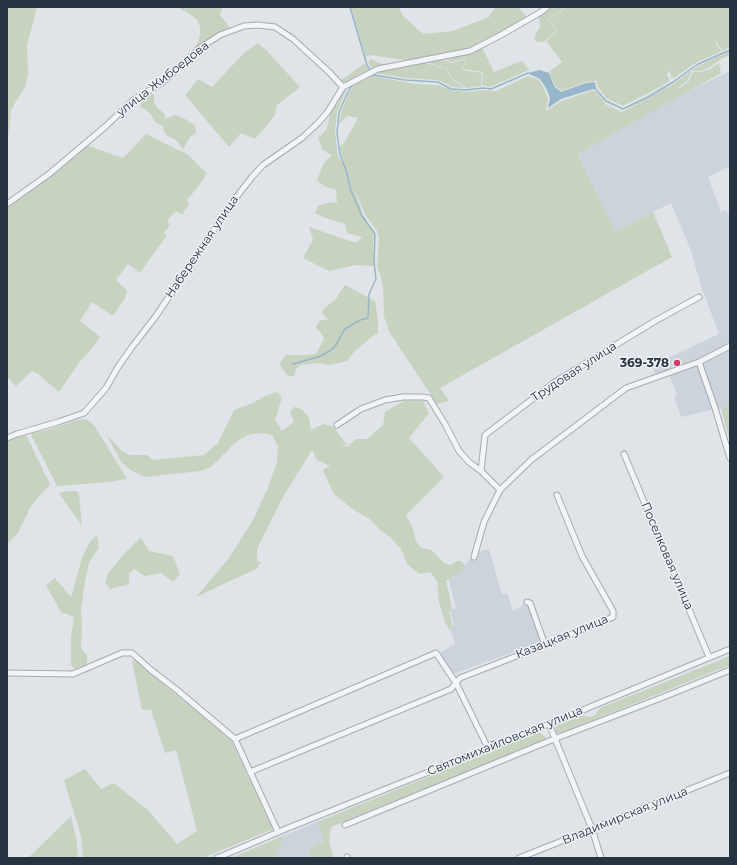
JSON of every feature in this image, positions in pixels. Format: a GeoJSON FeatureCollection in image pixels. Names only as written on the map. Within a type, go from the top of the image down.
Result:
{"type":"FeatureCollection","features":[{"type":"Feature","properties":{"kind":"street"},"geometry":{"type":"LineString","coordinates":[[345,86],[378,69],[470,51],[501,35],[547,7]]}},
{"type":"Feature","properties":{"kind":"street","name":"улица Жибоедова"},"geometry":{"type":"LineString","coordinates":[[7,204],[49,174],[106,126],[132,101],[162,82],[200,48],[220,35],[244,26],[258,25],[275,27],[293,39],[345,86]]}},
{"type":"Feature","properties":{"kind":"street","name":"Набережная улица"},"geometry":{"type":"LineString","coordinates":[[7,438],[84,413],[106,388],[118,367],[156,316],[234,200],[252,177],[263,165],[302,138],[318,124],[328,113],[345,86]]}},
{"type":"Feature","properties":{"kind":"street","name":"Трудовая улица"},"geometry":{"type":"LineString","coordinates":[[481,471],[485,435],[555,382],[699,296]]}},
{"type":"Feature","properties":{"kind":"street"},"geometry":{"type":"LineString","coordinates":[[474,557],[484,522],[500,490],[531,460],[626,388],[699,362],[730,346]]}},
{"type":"Feature","properties":{"kind":"street"},"geometry":{"type":"LineString","coordinates":[[699,362],[730,458]]}},
{"type":"Feature","properties":{"kind":"street"},"geometry":{"type":"LineString","coordinates":[[337,425],[361,409],[385,400],[403,397],[429,398],[459,451],[500,490]]}},
{"type":"Feature","properties":{"kind":"street","name":"Поселковая улица"},"geometry":{"type":"LineString","coordinates":[[624,454],[709,657]]}},
{"type":"Feature","properties":{"kind":"street","name":"Казацкая улица"},"geometry":{"type":"LineString","coordinates":[[250,772],[451,689],[460,678],[613,617],[613,612],[582,556],[557,495]]}},
{"type":"Feature","properties":{"kind":"street"},"geometry":{"type":"LineString","coordinates":[[527,602],[530,603],[545,645]]}},
{"type":"Feature","properties":{"kind":"street","name":"Святомихайловская улица"},"geometry":{"type":"LineString","coordinates":[[217,858],[730,649]]}},
{"type":"Feature","properties":{"kind":"street"},"geometry":{"type":"LineString","coordinates":[[7,673],[73,674],[122,653],[132,653],[235,739],[278,832]]}},
{"type":"Feature","properties":{"kind":"street"},"geometry":{"type":"LineString","coordinates":[[235,739],[436,653],[456,683],[488,748]]}},
{"type":"Feature","properties":{"kind":"street","name":"Святомихайловская улица"},"geometry":{"type":"LineString","coordinates":[[345,825],[554,739],[730,670]]}},
{"type":"Feature","properties":{"kind":"street"},"geometry":{"type":"LineString","coordinates":[[549,724],[592,829],[601,858]]}},
{"type":"Feature","properties":{"kind":"street","name":"Владимирская улица"},"geometry":{"type":"LineString","coordinates":[[519,858],[730,773]]}},
{"type":"Feature","properties":{"kind":"shaded area"},"geometry":{"type":"Polygon","coordinates":[[[730,71],[730,166],[708,177],[721,212],[725,210],[730,216],[730,404],[721,408],[681,417],[674,396],[677,395],[669,375],[657,380],[653,365],[719,334],[702,289],[690,248],[671,203],[615,231],[577,154],[658,106],[730,71]]]}},
{"type":"Feature","properties":{"kind":"shaded area"},"geometry":{"type":"Polygon","coordinates":[[[489,549],[502,595],[507,593],[513,611],[527,603],[529,605],[541,642],[453,674],[440,653],[455,644],[450,626],[454,625],[450,610],[456,608],[448,577],[463,567],[476,553],[489,549]]]}},
{"type":"Feature","properties":{"kind":"shaded area"},"geometry":{"type":"Polygon","coordinates":[[[317,822],[324,841],[307,850],[311,858],[278,858],[276,852],[285,835],[317,822]]]}},
{"type":"Feature","properties":{"kind":"green space"},"geometry":{"type":"Polygon","coordinates":[[[7,7],[37,7],[27,45],[28,73],[26,85],[11,111],[7,146],[7,7]]]}},
{"type":"Feature","properties":{"kind":"green space"},"geometry":{"type":"Polygon","coordinates":[[[178,7],[223,7],[220,15],[230,28],[194,48],[198,43],[200,34],[198,21],[178,7]]]}},
{"type":"Feature","properties":{"kind":"green space"},"geometry":{"type":"Polygon","coordinates":[[[351,7],[399,7],[403,16],[423,34],[453,31],[489,17],[496,7],[518,7],[525,15],[529,17],[469,50],[409,61],[370,55],[366,57],[351,7]]]}},
{"type":"Feature","properties":{"kind":"green space"},"geometry":{"type":"Polygon","coordinates":[[[552,7],[566,7],[548,20],[556,31],[543,42],[536,42],[534,39],[540,27],[539,17],[552,7]]]}},
{"type":"Feature","properties":{"kind":"green space"},"geometry":{"type":"Polygon","coordinates":[[[567,7],[576,7],[577,9],[577,7],[730,7],[730,46],[723,51],[718,45],[714,36],[717,46],[722,51],[697,62],[674,78],[671,77],[670,70],[664,75],[667,75],[670,81],[623,106],[606,98],[598,87],[596,79],[595,81],[586,82],[562,91],[555,86],[549,72],[562,62],[546,41],[557,31],[549,20],[567,7]]]}},
{"type":"Feature","properties":{"kind":"green space"},"geometry":{"type":"Polygon","coordinates":[[[258,43],[300,87],[277,105],[274,117],[255,139],[241,133],[229,147],[185,95],[198,79],[212,87],[245,52],[258,43]]]}},
{"type":"Feature","properties":{"kind":"green space"},"geometry":{"type":"Polygon","coordinates":[[[482,47],[494,72],[522,61],[529,70],[490,87],[482,85],[483,72],[463,69],[467,58],[452,62],[443,58],[482,47]]]}},
{"type":"Feature","properties":{"kind":"green space"},"geometry":{"type":"Polygon","coordinates":[[[730,51],[730,55],[708,68],[701,71],[692,71],[687,81],[678,89],[688,82],[693,72],[701,72],[710,69],[719,63],[721,73],[577,154],[615,231],[653,212],[672,257],[440,388],[449,401],[437,404],[390,333],[384,317],[383,286],[377,268],[379,238],[377,231],[365,215],[355,189],[363,215],[374,232],[373,244],[375,266],[356,265],[329,271],[303,258],[313,240],[309,227],[356,243],[362,237],[347,233],[345,224],[315,213],[318,206],[326,203],[337,202],[336,190],[324,186],[317,180],[324,162],[332,155],[322,150],[318,138],[327,129],[331,111],[339,100],[342,92],[341,80],[365,63],[372,74],[353,78],[337,111],[335,132],[338,157],[346,168],[341,155],[340,147],[344,143],[358,118],[347,116],[339,124],[341,112],[356,81],[374,76],[414,84],[438,85],[451,90],[466,92],[484,90],[496,91],[528,76],[539,80],[544,88],[548,99],[546,111],[562,101],[591,91],[596,91],[605,104],[622,112],[670,86],[698,66],[730,51]]]}},
{"type":"Feature","properties":{"kind":"green space"},"geometry":{"type":"Polygon","coordinates":[[[371,59],[384,65],[388,63],[407,66],[425,63],[446,69],[452,79],[465,88],[452,87],[438,80],[406,78],[375,73],[368,62],[371,59]]]}},
{"type":"Feature","properties":{"kind":"green space"},"geometry":{"type":"Polygon","coordinates":[[[442,59],[452,63],[466,59],[462,70],[482,73],[481,86],[467,88],[452,78],[447,69],[426,62],[442,59]]]}},
{"type":"Feature","properties":{"kind":"green space"},"geometry":{"type":"Polygon","coordinates":[[[150,93],[154,94],[154,102],[157,108],[164,113],[166,119],[175,115],[195,125],[196,133],[190,137],[183,150],[176,140],[166,135],[162,125],[156,123],[150,113],[141,107],[141,99],[150,93]]]}},
{"type":"Feature","properties":{"kind":"green space"},"geometry":{"type":"Polygon","coordinates":[[[146,134],[187,154],[207,173],[187,200],[189,204],[182,215],[176,211],[167,221],[170,225],[164,233],[167,235],[140,273],[128,264],[116,280],[127,290],[125,298],[113,316],[92,302],[80,321],[100,337],[90,351],[81,360],[59,392],[38,374],[32,371],[16,386],[7,377],[7,206],[86,145],[123,158],[146,134]]]}},
{"type":"Feature","properties":{"kind":"green space"},"geometry":{"type":"Polygon","coordinates":[[[345,285],[375,301],[378,320],[378,333],[354,352],[347,361],[330,365],[318,363],[301,365],[296,369],[294,376],[288,376],[279,364],[286,355],[316,354],[324,339],[316,328],[319,321],[328,319],[322,313],[323,309],[335,300],[345,285]]]}},
{"type":"Feature","properties":{"kind":"green space"},"geometry":{"type":"Polygon","coordinates":[[[277,392],[282,398],[275,420],[282,431],[294,422],[290,412],[294,407],[302,409],[309,418],[311,430],[323,424],[334,427],[347,445],[340,444],[347,447],[356,439],[367,439],[383,425],[385,412],[405,400],[423,401],[429,413],[409,438],[444,477],[406,515],[412,526],[416,541],[421,548],[429,549],[434,552],[444,563],[450,565],[457,561],[461,561],[465,566],[460,573],[454,574],[449,580],[446,580],[452,608],[449,613],[452,623],[450,631],[445,622],[439,602],[437,581],[430,572],[419,574],[407,564],[401,549],[390,537],[379,529],[370,519],[354,510],[334,494],[323,470],[330,466],[317,460],[312,450],[283,497],[257,549],[257,561],[262,563],[258,565],[258,568],[196,597],[229,558],[253,520],[267,490],[277,462],[278,446],[272,435],[261,433],[248,435],[236,442],[211,467],[200,471],[145,477],[132,471],[122,463],[106,434],[121,450],[130,455],[147,455],[153,460],[204,455],[218,443],[234,410],[277,392]]]}},
{"type":"Feature","properties":{"kind":"green space"},"geometry":{"type":"Polygon","coordinates":[[[730,404],[730,442],[721,408],[730,404]]]}},
{"type":"Feature","properties":{"kind":"green space"},"geometry":{"type":"Polygon","coordinates":[[[81,419],[88,420],[94,425],[127,479],[57,486],[32,437],[31,432],[43,431],[81,419]]]}},
{"type":"Feature","properties":{"kind":"green space"},"geometry":{"type":"Polygon","coordinates":[[[25,434],[50,484],[31,506],[18,533],[7,544],[7,442],[25,434]]]}},
{"type":"Feature","properties":{"kind":"green space"},"geometry":{"type":"Polygon","coordinates":[[[76,491],[79,494],[82,526],[59,493],[76,491]]]}},
{"type":"Feature","properties":{"kind":"green space"},"geometry":{"type":"Polygon","coordinates":[[[97,535],[99,547],[89,563],[81,610],[81,646],[83,651],[87,654],[87,664],[75,669],[71,665],[71,638],[74,617],[61,612],[46,585],[55,578],[71,597],[82,558],[90,541],[97,535]]]}},
{"type":"Feature","properties":{"kind":"green space"},"geometry":{"type":"Polygon","coordinates":[[[141,537],[149,551],[173,556],[180,574],[173,582],[161,573],[145,576],[134,569],[129,574],[129,584],[110,589],[105,582],[109,572],[122,556],[141,537]]]}},
{"type":"Feature","properties":{"kind":"green space"},"geometry":{"type":"Polygon","coordinates":[[[730,656],[730,665],[561,733],[557,733],[555,730],[556,726],[583,715],[590,717],[595,715],[600,708],[730,656]]]}},
{"type":"Feature","properties":{"kind":"green space"},"geometry":{"type":"Polygon","coordinates":[[[134,658],[231,740],[273,829],[203,858],[83,858],[81,836],[64,780],[85,769],[101,789],[114,783],[148,810],[177,844],[197,831],[176,750],[165,753],[151,710],[142,710],[132,662],[134,658]]]}},
{"type":"Feature","properties":{"kind":"green space"},"geometry":{"type":"Polygon","coordinates":[[[539,732],[548,740],[331,827],[329,843],[334,858],[311,858],[307,850],[324,841],[317,822],[539,732]]]}},
{"type":"Feature","properties":{"kind":"green space"},"geometry":{"type":"Polygon","coordinates":[[[71,816],[77,843],[78,858],[28,858],[71,816]]]}},
{"type":"Feature","properties":{"kind":"green space"},"geometry":{"type":"Polygon","coordinates":[[[285,835],[276,852],[278,858],[231,858],[285,835]]]}},
{"type":"Feature","properties":{"kind":"water"},"geometry":{"type":"Polygon","coordinates":[[[540,70],[549,73],[554,86],[561,92],[586,83],[595,82],[596,89],[561,99],[548,108],[550,98],[546,88],[540,79],[527,73],[540,70]]]}},
{"type":"Feature","properties":{"kind":"waterway"},"geometry":{"type":"LineString","coordinates":[[350,7],[367,65],[371,71]]}},
{"type":"Feature","properties":{"kind":"waterway"},"geometry":{"type":"LineString","coordinates":[[595,88],[606,101],[623,109],[648,97],[673,82],[698,64],[730,50]]}},
{"type":"Feature","properties":{"kind":"waterway"},"geometry":{"type":"LineString","coordinates":[[370,76],[374,75],[405,80],[438,82],[451,89],[465,90],[483,88],[491,89],[528,73]]}},
{"type":"Feature","properties":{"kind":"waterway"},"geometry":{"type":"LineString","coordinates":[[293,364],[321,356],[334,348],[345,329],[360,320],[368,318],[369,294],[376,279],[374,262],[375,234],[362,216],[351,191],[346,170],[340,155],[337,133],[339,112],[352,85]]}},
{"type":"Feature","properties":{"kind":"place","name":"369-378"},"geometry":{"type":"Point","coordinates":[677,363]}}]}
